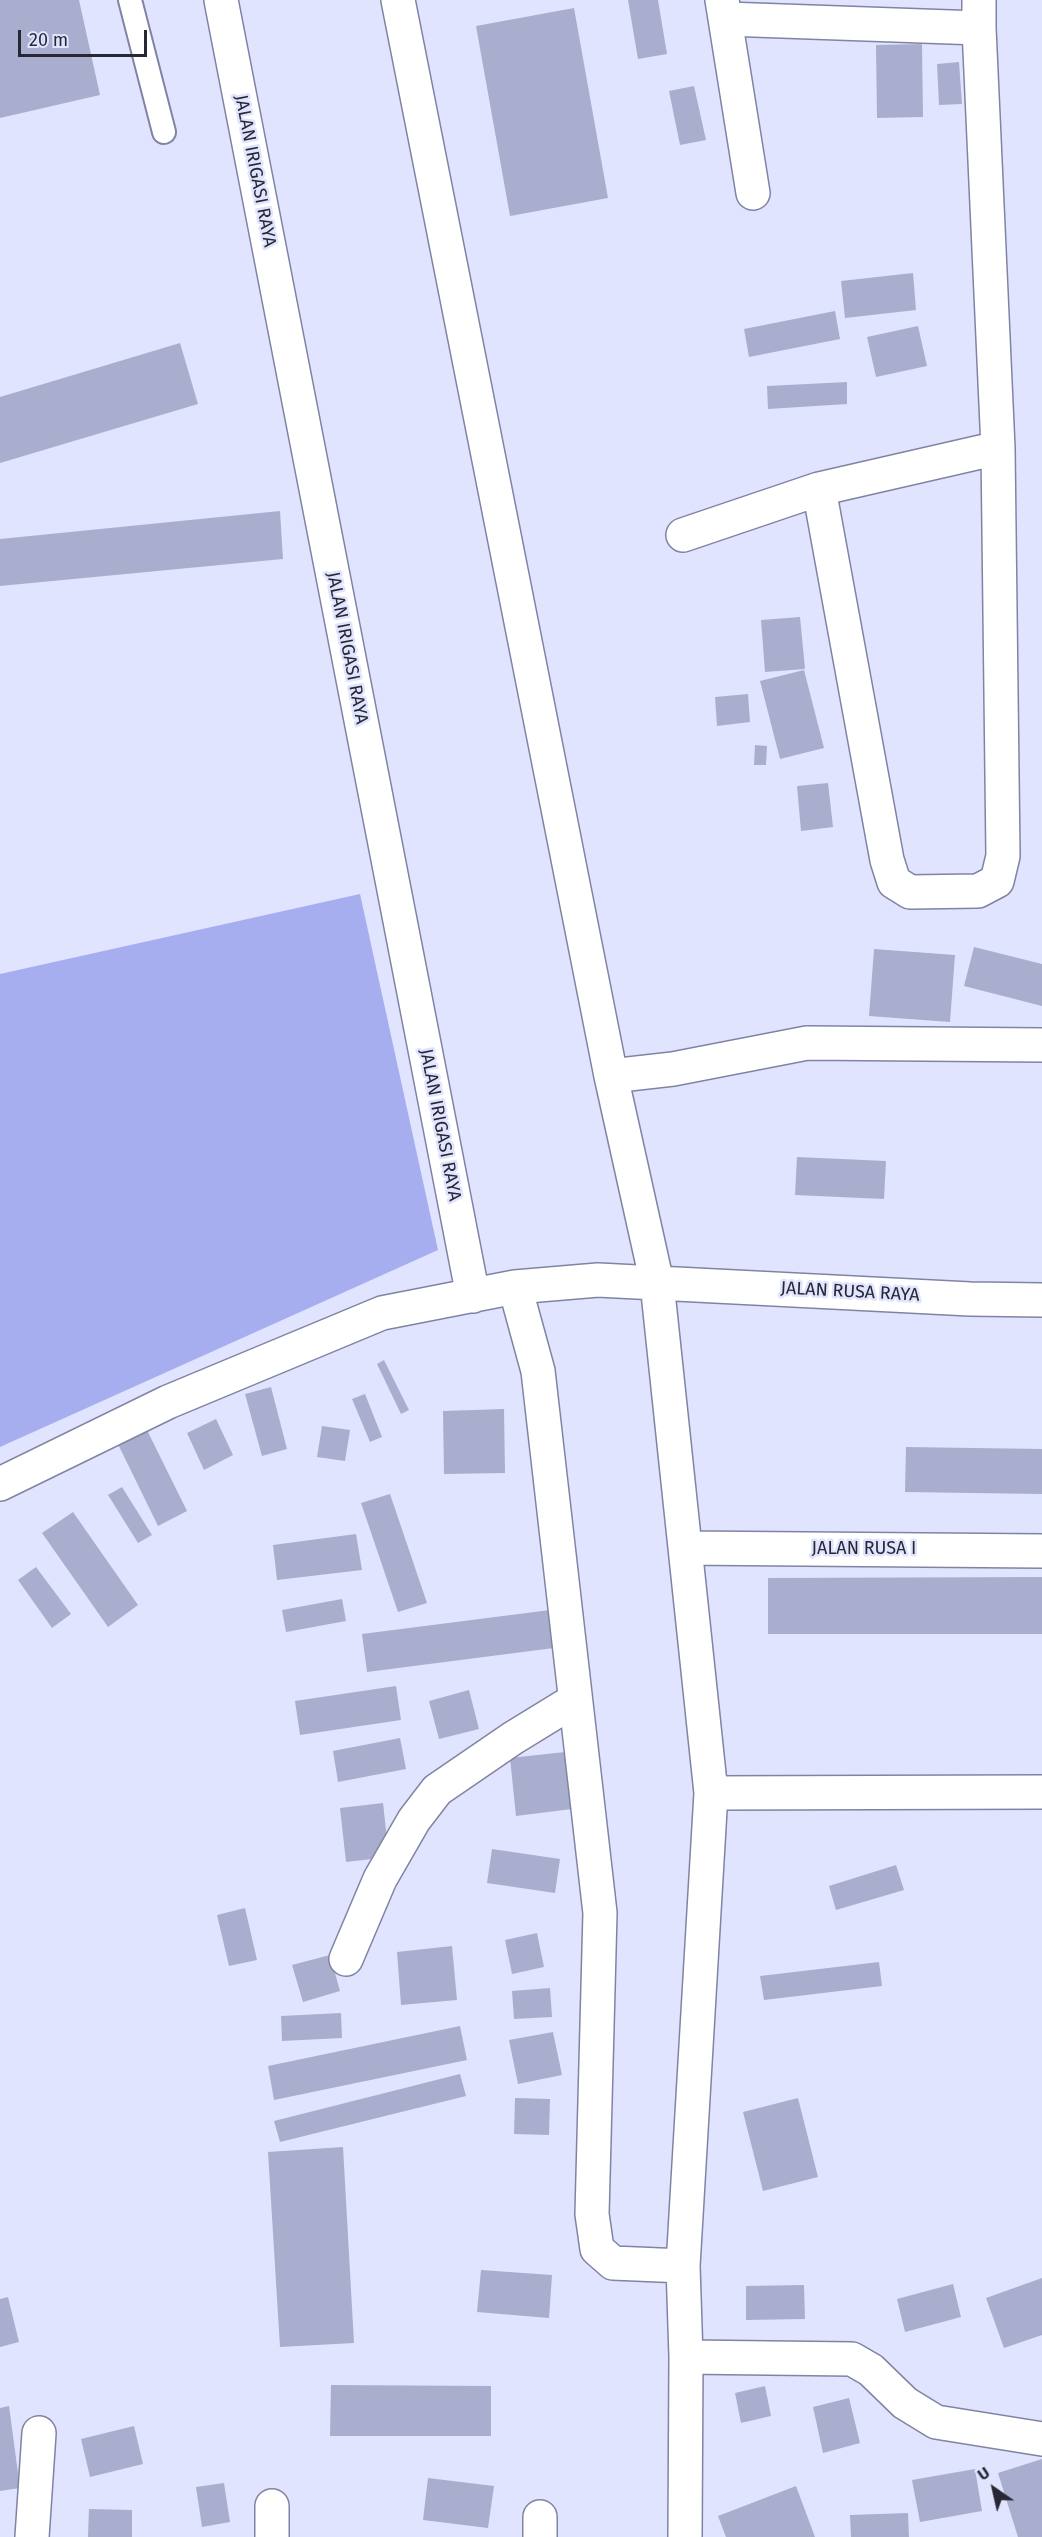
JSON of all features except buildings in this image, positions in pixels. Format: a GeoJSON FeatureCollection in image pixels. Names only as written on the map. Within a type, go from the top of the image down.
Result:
{"type":"FeatureCollection","features":[{"type":"Feature","properties":{"kind":"street","name":"JALAN IRIGASI RAYA"},"geometry":{"type":"LineString","coordinates":[[221,0],[473,1296]]}},
{"type":"Feature","properties":{"kind":"street"},"geometry":{"type":"LineString","coordinates":[[398,0],[611,1076],[657,1283],[711,1793],[682,2266],[686,2357],[685,2537]]}},
{"type":"Feature","properties":{"kind":"street"},"geometry":{"type":"LineString","coordinates":[[753,193],[724,10],[979,14],[999,448],[1003,856],[997,881],[978,891],[910,892],[894,882],[887,860],[819,489]]}},
{"type":"Feature","properties":{"kind":"street"},"geometry":{"type":"LineString","coordinates":[[683,535],[819,489],[999,448]]}},
{"type":"Feature","properties":{"kind":"street"},"geometry":{"type":"LineString","coordinates":[[611,1076],[673,1069],[807,1043],[1042,1045]]}},
{"type":"Feature","properties":{"kind":"street","name":"JALAN RUSA RAYA"},"geometry":{"type":"LineString","coordinates":[[0,1484],[168,1402],[382,1313],[520,1287],[598,1280],[970,1299],[1042,1300]]}},
{"type":"Feature","properties":{"kind":"street"},"geometry":{"type":"LineString","coordinates":[[520,1287],[538,1371],[600,1914],[592,2214],[597,2249],[613,2263],[682,2266]]}},
{"type":"Feature","properties":{"kind":"street","name":"JALAN RUSA I"},"geometry":{"type":"LineString","coordinates":[[685,1548],[1042,1551]]}},
{"type":"Feature","properties":{"kind":"street"},"geometry":{"type":"LineString","coordinates":[[346,1959],[380,1879],[414,1820],[437,1790],[513,1737],[575,1700]]}},
{"type":"Feature","properties":{"kind":"street"},"geometry":{"type":"LineString","coordinates":[[711,1793],[1042,1792]]}},
{"type":"Feature","properties":{"kind":"street"},"geometry":{"type":"LineString","coordinates":[[686,2357],[852,2359],[871,2370],[905,2403],[936,2422],[1042,2439]]}},
{"type":"Feature","properties":{"kind":"street"},"geometry":{"type":"LineString","coordinates":[[32,2537],[39,2433]]}},
{"type":"Feature","properties":{"kind":"lane"},"geometry":{"type":"LineString","coordinates":[[130,0],[164,132]]}},
{"type":"Feature","properties":{"kind":"shaded area"},"geometry":{"type":"Polygon","coordinates":[[[360,894],[438,1250],[0,1447],[0,974],[360,894]]]}}]}
